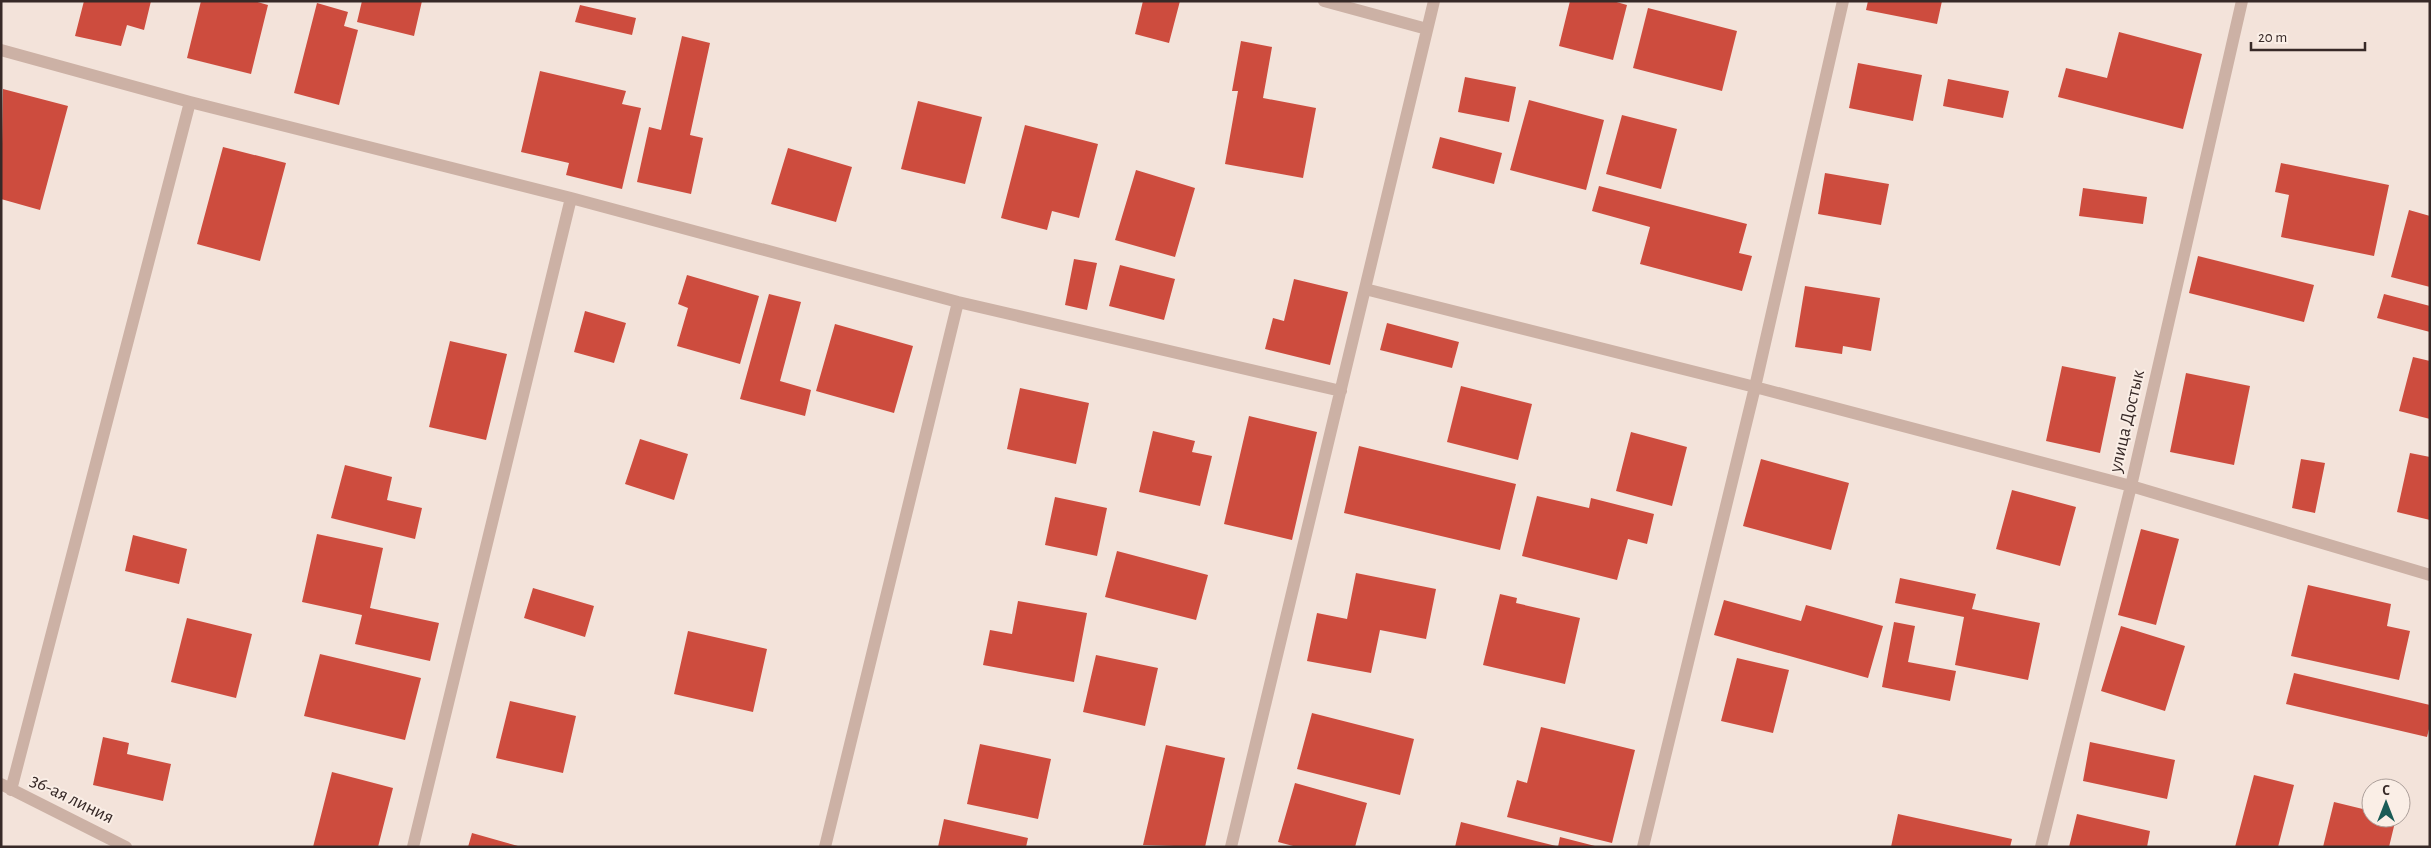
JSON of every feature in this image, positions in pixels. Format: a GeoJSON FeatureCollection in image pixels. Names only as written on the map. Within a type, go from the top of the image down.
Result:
{"type":"FeatureCollection","features":[{"type":"Feature","properties":{"kind":"street"},"geometry":{"type":"LineString","coordinates":[[1324,1],[1427,29]]}},
{"type":"Feature","properties":{"kind":"street"},"geometry":{"type":"LineString","coordinates":[[1231,847],[1434,1]]}},
{"type":"Feature","properties":{"kind":"street"},"geometry":{"type":"LineString","coordinates":[[1643,847],[1755,387],[1843,1]]}},
{"type":"Feature","properties":{"kind":"street","name":"улица Достык"},"geometry":{"type":"LineString","coordinates":[[2041,847],[2132,486],[2242,1]]}},
{"type":"Feature","properties":{"kind":"street"},"geometry":{"type":"LineString","coordinates":[[1,50],[190,102],[571,198],[958,302],[1341,390]]}},
{"type":"Feature","properties":{"kind":"street"},"geometry":{"type":"LineString","coordinates":[[6,787],[190,102]]}},
{"type":"Feature","properties":{"kind":"street"},"geometry":{"type":"LineString","coordinates":[[413,847],[571,198]]}},
{"type":"Feature","properties":{"kind":"street"},"geometry":{"type":"LineString","coordinates":[[1366,289],[1755,387],[2132,486],[2430,574]]}},
{"type":"Feature","properties":{"kind":"street"},"geometry":{"type":"LineString","coordinates":[[825,847],[958,302]]}},
{"type":"Feature","properties":{"kind":"street","name":"36-ая линия"},"geometry":{"type":"LineString","coordinates":[[6,787],[126,847]]}},
{"type":"Feature","properties":{"kind":"building"},"geometry":{"type":"Polygon","coordinates":[[[84,1],[151,1],[144,30],[127,25],[121,46],[75,36],[84,1]]]}},
{"type":"Feature","properties":{"kind":"building"},"geometry":{"type":"Polygon","coordinates":[[[201,1],[254,1],[268,5],[251,74],[187,58],[201,1]]]}},
{"type":"Feature","properties":{"kind":"building"},"geometry":{"type":"Polygon","coordinates":[[[362,1],[422,1],[414,36],[357,22],[362,1]]]}},
{"type":"Feature","properties":{"kind":"building"},"geometry":{"type":"Polygon","coordinates":[[[1143,1],[1180,1],[1169,43],[1135,34],[1143,1]]]}},
{"type":"Feature","properties":{"kind":"building"},"geometry":{"type":"Polygon","coordinates":[[[1570,1],[1613,1],[1627,5],[1613,60],[1559,46],[1570,1]]]}},
{"type":"Feature","properties":{"kind":"building"},"geometry":{"type":"Polygon","coordinates":[[[1868,1],[1942,1],[1937,24],[1866,10],[1868,1]]]}},
{"type":"Feature","properties":{"kind":"building"},"geometry":{"type":"Polygon","coordinates":[[[317,3],[348,12],[344,26],[358,30],[339,105],[294,93],[317,3]]]}},
{"type":"Feature","properties":{"kind":"building"},"geometry":{"type":"Polygon","coordinates":[[[580,5],[636,18],[632,35],[575,22],[580,5]]]}},
{"type":"Feature","properties":{"kind":"building"},"geometry":{"type":"Polygon","coordinates":[[[1648,8],[1737,31],[1722,91],[1633,68],[1648,8]]]}},
{"type":"Feature","properties":{"kind":"building"},"geometry":{"type":"Polygon","coordinates":[[[2119,32],[2202,54],[2183,129],[2058,97],[2066,68],[2107,78],[2119,32]]]}},
{"type":"Feature","properties":{"kind":"building"},"geometry":{"type":"Polygon","coordinates":[[[682,36],[710,43],[690,135],[703,138],[691,194],[637,182],[649,127],[661,130],[682,36]]]}},
{"type":"Feature","properties":{"kind":"building"},"geometry":{"type":"Polygon","coordinates":[[[1241,41],[1272,47],[1263,98],[1316,108],[1303,178],[1225,164],[1238,91],[1232,91],[1241,41]]]}},
{"type":"Feature","properties":{"kind":"building"},"geometry":{"type":"Polygon","coordinates":[[[1858,63],[1922,75],[1913,121],[1849,108],[1858,63]]]}},
{"type":"Feature","properties":{"kind":"building"},"geometry":{"type":"Polygon","coordinates":[[[540,71],[626,91],[622,104],[641,108],[622,189],[566,175],[569,163],[521,152],[540,71]]]}},
{"type":"Feature","properties":{"kind":"building"},"geometry":{"type":"Polygon","coordinates":[[[1465,77],[1516,87],[1509,122],[1458,112],[1465,77]]]}},
{"type":"Feature","properties":{"kind":"building"},"geometry":{"type":"Polygon","coordinates":[[[1948,79],[2009,91],[2003,118],[1943,106],[1948,79]]]}},
{"type":"Feature","properties":{"kind":"building"},"geometry":{"type":"Polygon","coordinates":[[[3,89],[68,106],[40,210],[1,199],[3,89]]]}},
{"type":"Feature","properties":{"kind":"building"},"geometry":{"type":"Polygon","coordinates":[[[1529,100],[1604,120],[1586,190],[1510,170],[1529,100]]]}},
{"type":"Feature","properties":{"kind":"building"},"geometry":{"type":"Polygon","coordinates":[[[918,101],[982,117],[965,184],[901,169],[918,101]]]}},
{"type":"Feature","properties":{"kind":"building"},"geometry":{"type":"Polygon","coordinates":[[[1622,115],[1677,129],[1661,189],[1606,174],[1622,115]]]}},
{"type":"Feature","properties":{"kind":"building"},"geometry":{"type":"Polygon","coordinates":[[[1025,125],[1098,144],[1079,218],[1052,211],[1047,230],[1001,218],[1025,125]]]}},
{"type":"Feature","properties":{"kind":"building"},"geometry":{"type":"Polygon","coordinates":[[[1440,137],[1502,153],[1494,184],[1432,168],[1440,137]]]}},
{"type":"Feature","properties":{"kind":"building"},"geometry":{"type":"Polygon","coordinates":[[[223,147],[286,163],[260,261],[197,244],[223,147]]]}},
{"type":"Feature","properties":{"kind":"building"},"geometry":{"type":"Polygon","coordinates":[[[788,148],[852,167],[836,222],[771,204],[788,148]]]}},
{"type":"Feature","properties":{"kind":"building"},"geometry":{"type":"Polygon","coordinates":[[[2281,163],[2389,185],[2374,256],[2281,237],[2289,195],[2275,192],[2281,163]]]}},
{"type":"Feature","properties":{"kind":"building"},"geometry":{"type":"Polygon","coordinates":[[[1136,170],[1195,188],[1175,257],[1115,240],[1136,170]]]}},
{"type":"Feature","properties":{"kind":"building"},"geometry":{"type":"Polygon","coordinates":[[[1825,173],[1889,184],[1881,225],[1818,214],[1825,173]]]}},
{"type":"Feature","properties":{"kind":"building"},"geometry":{"type":"Polygon","coordinates":[[[1599,186],[1747,224],[1739,253],[1752,256],[1742,291],[1640,264],[1650,227],[1592,211],[1599,186]]]}},
{"type":"Feature","properties":{"kind":"building"},"geometry":{"type":"Polygon","coordinates":[[[2083,188],[2147,197],[2143,224],[2079,216],[2083,188]]]}},
{"type":"Feature","properties":{"kind":"building"},"geometry":{"type":"Polygon","coordinates":[[[2409,210],[2430,216],[2430,287],[2391,277],[2409,210]]]}},
{"type":"Feature","properties":{"kind":"building"},"geometry":{"type":"Polygon","coordinates":[[[2198,256],[2314,285],[2304,322],[2189,293],[2198,256]]]}},
{"type":"Feature","properties":{"kind":"building"},"geometry":{"type":"Polygon","coordinates":[[[1074,259],[1097,263],[1087,310],[1065,305],[1074,259]]]}},
{"type":"Feature","properties":{"kind":"building"},"geometry":{"type":"Polygon","coordinates":[[[1120,265],[1175,279],[1164,320],[1109,306],[1120,265]]]}},
{"type":"Feature","properties":{"kind":"building"},"geometry":{"type":"Polygon","coordinates":[[[687,275],[759,296],[740,364],[677,346],[688,308],[678,304],[687,275]]]}},
{"type":"Feature","properties":{"kind":"building"},"geometry":{"type":"Polygon","coordinates":[[[1294,279],[1348,292],[1330,365],[1265,349],[1273,318],[1284,321],[1294,279]]]}},
{"type":"Feature","properties":{"kind":"building"},"geometry":{"type":"Polygon","coordinates":[[[1805,286],[1880,298],[1871,351],[1843,346],[1842,354],[1795,347],[1805,286]]]}},
{"type":"Feature","properties":{"kind":"building"},"geometry":{"type":"Polygon","coordinates":[[[769,294],[801,302],[780,381],[811,390],[805,416],[740,399],[769,294]]]}},
{"type":"Feature","properties":{"kind":"building"},"geometry":{"type":"Polygon","coordinates":[[[2384,294],[2430,306],[2430,332],[2377,318],[2384,294]]]}},
{"type":"Feature","properties":{"kind":"building"},"geometry":{"type":"Polygon","coordinates":[[[585,311],[626,323],[614,363],[574,352],[585,311]]]}},
{"type":"Feature","properties":{"kind":"building"},"geometry":{"type":"Polygon","coordinates":[[[1387,323],[1459,342],[1452,368],[1380,350],[1387,323]]]}},
{"type":"Feature","properties":{"kind":"building"},"geometry":{"type":"Polygon","coordinates":[[[835,324],[913,346],[894,413],[816,391],[835,324]]]}},
{"type":"Feature","properties":{"kind":"building"},"geometry":{"type":"Polygon","coordinates":[[[450,341],[507,354],[486,440],[429,427],[450,341]]]}},
{"type":"Feature","properties":{"kind":"building"},"geometry":{"type":"Polygon","coordinates":[[[2413,357],[2430,361],[2430,419],[2399,411],[2413,357]]]}},
{"type":"Feature","properties":{"kind":"building"},"geometry":{"type":"Polygon","coordinates":[[[2062,366],[2116,377],[2100,453],[2046,441],[2062,366]]]}},
{"type":"Feature","properties":{"kind":"building"},"geometry":{"type":"Polygon","coordinates":[[[2186,373],[2250,386],[2234,465],[2170,452],[2186,373]]]}},
{"type":"Feature","properties":{"kind":"building"},"geometry":{"type":"Polygon","coordinates":[[[1461,386],[1532,404],[1518,460],[1447,442],[1461,386]]]}},
{"type":"Feature","properties":{"kind":"building"},"geometry":{"type":"Polygon","coordinates":[[[1020,388],[1089,403],[1076,464],[1007,449],[1020,388]]]}},
{"type":"Feature","properties":{"kind":"building"},"geometry":{"type":"Polygon","coordinates":[[[1249,416],[1317,432],[1292,540],[1224,524],[1249,416]]]}},
{"type":"Feature","properties":{"kind":"building"},"geometry":{"type":"Polygon","coordinates":[[[1153,431],[1195,441],[1192,452],[1212,456],[1200,506],[1139,492],[1153,431]]]}},
{"type":"Feature","properties":{"kind":"building"},"geometry":{"type":"Polygon","coordinates":[[[1631,432],[1687,447],[1672,506],[1616,491],[1631,432]]]}},
{"type":"Feature","properties":{"kind":"building"},"geometry":{"type":"Polygon","coordinates":[[[640,439],[688,454],[674,500],[625,484],[640,439]]]}},
{"type":"Feature","properties":{"kind":"building"},"geometry":{"type":"Polygon","coordinates":[[[1359,446],[1516,484],[1500,550],[1344,513],[1359,446]]]}},
{"type":"Feature","properties":{"kind":"building"},"geometry":{"type":"Polygon","coordinates":[[[2410,453],[2430,457],[2430,520],[2397,512],[2410,453]]]}},
{"type":"Feature","properties":{"kind":"building"},"geometry":{"type":"Polygon","coordinates":[[[1761,459],[1849,483],[1831,550],[1743,526],[1761,459]]]}},
{"type":"Feature","properties":{"kind":"building"},"geometry":{"type":"Polygon","coordinates":[[[2301,459],[2325,463],[2315,513],[2292,508],[2301,459]]]}},
{"type":"Feature","properties":{"kind":"building"},"geometry":{"type":"Polygon","coordinates":[[[345,465],[392,477],[387,500],[422,508],[415,539],[331,518],[345,465]]]}},
{"type":"Feature","properties":{"kind":"building"},"geometry":{"type":"Polygon","coordinates":[[[2012,490],[2076,507],[2060,566],[1996,549],[2012,490]]]}},
{"type":"Feature","properties":{"kind":"building"},"geometry":{"type":"Polygon","coordinates":[[[1537,496],[1589,508],[1591,498],[1654,514],[1647,544],[1628,539],[1617,580],[1522,556],[1537,496]]]}},
{"type":"Feature","properties":{"kind":"building"},"geometry":{"type":"Polygon","coordinates":[[[1055,497],[1107,508],[1097,556],[1045,545],[1055,497]]]}},
{"type":"Feature","properties":{"kind":"building"},"geometry":{"type":"Polygon","coordinates":[[[2141,529],[2179,539],[2156,625],[2118,615],[2141,529]]]}},
{"type":"Feature","properties":{"kind":"building"},"geometry":{"type":"Polygon","coordinates":[[[317,534],[383,548],[370,608],[439,623],[430,661],[355,644],[362,615],[302,602],[317,534]]]}},
{"type":"Feature","properties":{"kind":"building"},"geometry":{"type":"Polygon","coordinates":[[[133,535],[187,549],[179,584],[125,571],[133,535]]]}},
{"type":"Feature","properties":{"kind":"building"},"geometry":{"type":"Polygon","coordinates":[[[1117,551],[1208,575],[1196,620],[1105,597],[1117,551]]]}},
{"type":"Feature","properties":{"kind":"building"},"geometry":{"type":"Polygon","coordinates":[[[1356,573],[1436,589],[1426,639],[1380,630],[1371,673],[1307,661],[1317,613],[1347,619],[1356,573]]]}},
{"type":"Feature","properties":{"kind":"building"},"geometry":{"type":"Polygon","coordinates":[[[1900,578],[1976,594],[1972,609],[2040,623],[2028,680],[1955,665],[1964,617],[1895,603],[1900,578]]]}},
{"type":"Feature","properties":{"kind":"building"},"geometry":{"type":"Polygon","coordinates":[[[2308,585],[2391,604],[2387,626],[2410,631],[2399,680],[2291,656],[2308,585]]]}},
{"type":"Feature","properties":{"kind":"building"},"geometry":{"type":"Polygon","coordinates":[[[533,588],[594,606],[585,637],[524,618],[533,588]]]}},
{"type":"Feature","properties":{"kind":"building"},"geometry":{"type":"Polygon","coordinates":[[[1500,594],[1517,598],[1516,603],[1580,618],[1565,684],[1483,665],[1500,594]]]}},
{"type":"Feature","properties":{"kind":"building"},"geometry":{"type":"Polygon","coordinates":[[[1724,600],[1801,621],[1806,605],[1883,626],[1868,678],[1714,635],[1724,600]]]}},
{"type":"Feature","properties":{"kind":"building"},"geometry":{"type":"Polygon","coordinates":[[[1018,601],[1087,613],[1074,682],[983,665],[990,630],[1012,634],[1018,601]]]}},
{"type":"Feature","properties":{"kind":"building"},"geometry":{"type":"Polygon","coordinates":[[[187,618],[252,634],[236,698],[171,682],[187,618]]]}},
{"type":"Feature","properties":{"kind":"building"},"geometry":{"type":"Polygon","coordinates":[[[1894,622],[1915,626],[1908,662],[1956,671],[1950,701],[1882,687],[1894,622]]]}},
{"type":"Feature","properties":{"kind":"building"},"geometry":{"type":"Polygon","coordinates":[[[2121,626],[2185,646],[2165,711],[2101,691],[2121,626]]]}},
{"type":"Feature","properties":{"kind":"building"},"geometry":{"type":"Polygon","coordinates":[[[688,631],[767,649],[753,712],[674,694],[688,631]]]}},
{"type":"Feature","properties":{"kind":"building"},"geometry":{"type":"Polygon","coordinates":[[[320,654],[421,678],[405,740],[304,716],[320,654]]]}},
{"type":"Feature","properties":{"kind":"building"},"geometry":{"type":"Polygon","coordinates":[[[1096,655],[1158,668],[1145,726],[1083,712],[1096,655]]]}},
{"type":"Feature","properties":{"kind":"building"},"geometry":{"type":"Polygon","coordinates":[[[1737,658],[1789,670],[1773,733],[1721,721],[1737,658]]]}},
{"type":"Feature","properties":{"kind":"building"},"geometry":{"type":"Polygon","coordinates":[[[2294,673],[2430,705],[2430,725],[2427,737],[2286,704],[2294,673]]]}},
{"type":"Feature","properties":{"kind":"building"},"geometry":{"type":"Polygon","coordinates":[[[510,701],[576,716],[563,773],[496,758],[510,701]]]}},
{"type":"Feature","properties":{"kind":"building"},"geometry":{"type":"Polygon","coordinates":[[[1312,713],[1414,739],[1400,795],[1297,769],[1312,713]]]}},
{"type":"Feature","properties":{"kind":"building"},"geometry":{"type":"Polygon","coordinates":[[[1541,727],[1635,750],[1612,843],[1507,817],[1517,780],[1527,783],[1541,727]]]}},
{"type":"Feature","properties":{"kind":"building"},"geometry":{"type":"Polygon","coordinates":[[[103,737],[129,743],[127,754],[171,764],[163,801],[93,785],[103,737]]]}},
{"type":"Feature","properties":{"kind":"building"},"geometry":{"type":"Polygon","coordinates":[[[2090,742],[2175,760],[2167,799],[2083,781],[2090,742]]]}},
{"type":"Feature","properties":{"kind":"building"},"geometry":{"type":"Polygon","coordinates":[[[980,744],[1051,759],[1038,819],[967,804],[980,744]]]}},
{"type":"Feature","properties":{"kind":"building"},"geometry":{"type":"Polygon","coordinates":[[[1166,745],[1225,758],[1205,847],[1143,845],[1166,745]]]}},
{"type":"Feature","properties":{"kind":"building"},"geometry":{"type":"Polygon","coordinates":[[[332,772],[393,788],[378,847],[313,847],[332,772]]]}},
{"type":"Feature","properties":{"kind":"building"},"geometry":{"type":"Polygon","coordinates":[[[2254,775],[2294,785],[2278,847],[2235,847],[2254,775]]]}},
{"type":"Feature","properties":{"kind":"building"},"geometry":{"type":"Polygon","coordinates":[[[1295,783],[1367,803],[1355,847],[1297,847],[1278,842],[1295,783]]]}},
{"type":"Feature","properties":{"kind":"building"},"geometry":{"type":"Polygon","coordinates":[[[2334,802],[2361,809],[2361,828],[2394,828],[2389,847],[2323,847],[2334,802]]]}},
{"type":"Feature","properties":{"kind":"building"},"geometry":{"type":"Polygon","coordinates":[[[1898,814],[2012,839],[2010,847],[1891,847],[1898,814]]]}},
{"type":"Feature","properties":{"kind":"building"},"geometry":{"type":"Polygon","coordinates":[[[2077,814],[2150,831],[2147,847],[2069,847],[2077,814]]]}},
{"type":"Feature","properties":{"kind":"building"},"geometry":{"type":"Polygon","coordinates":[[[944,819],[1028,838],[1026,847],[938,847],[944,819]]]}},
{"type":"Feature","properties":{"kind":"building"},"geometry":{"type":"Polygon","coordinates":[[[1461,822],[1556,846],[1455,847],[1461,822]]]}},
{"type":"Feature","properties":{"kind":"building"},"geometry":{"type":"Polygon","coordinates":[[[472,833],[518,846],[518,847],[468,847],[472,833]]]}},
{"type":"Feature","properties":{"kind":"building"},"geometry":{"type":"Polygon","coordinates":[[[1560,837],[1595,846],[1595,847],[1558,847],[1560,837]]]}}]}
